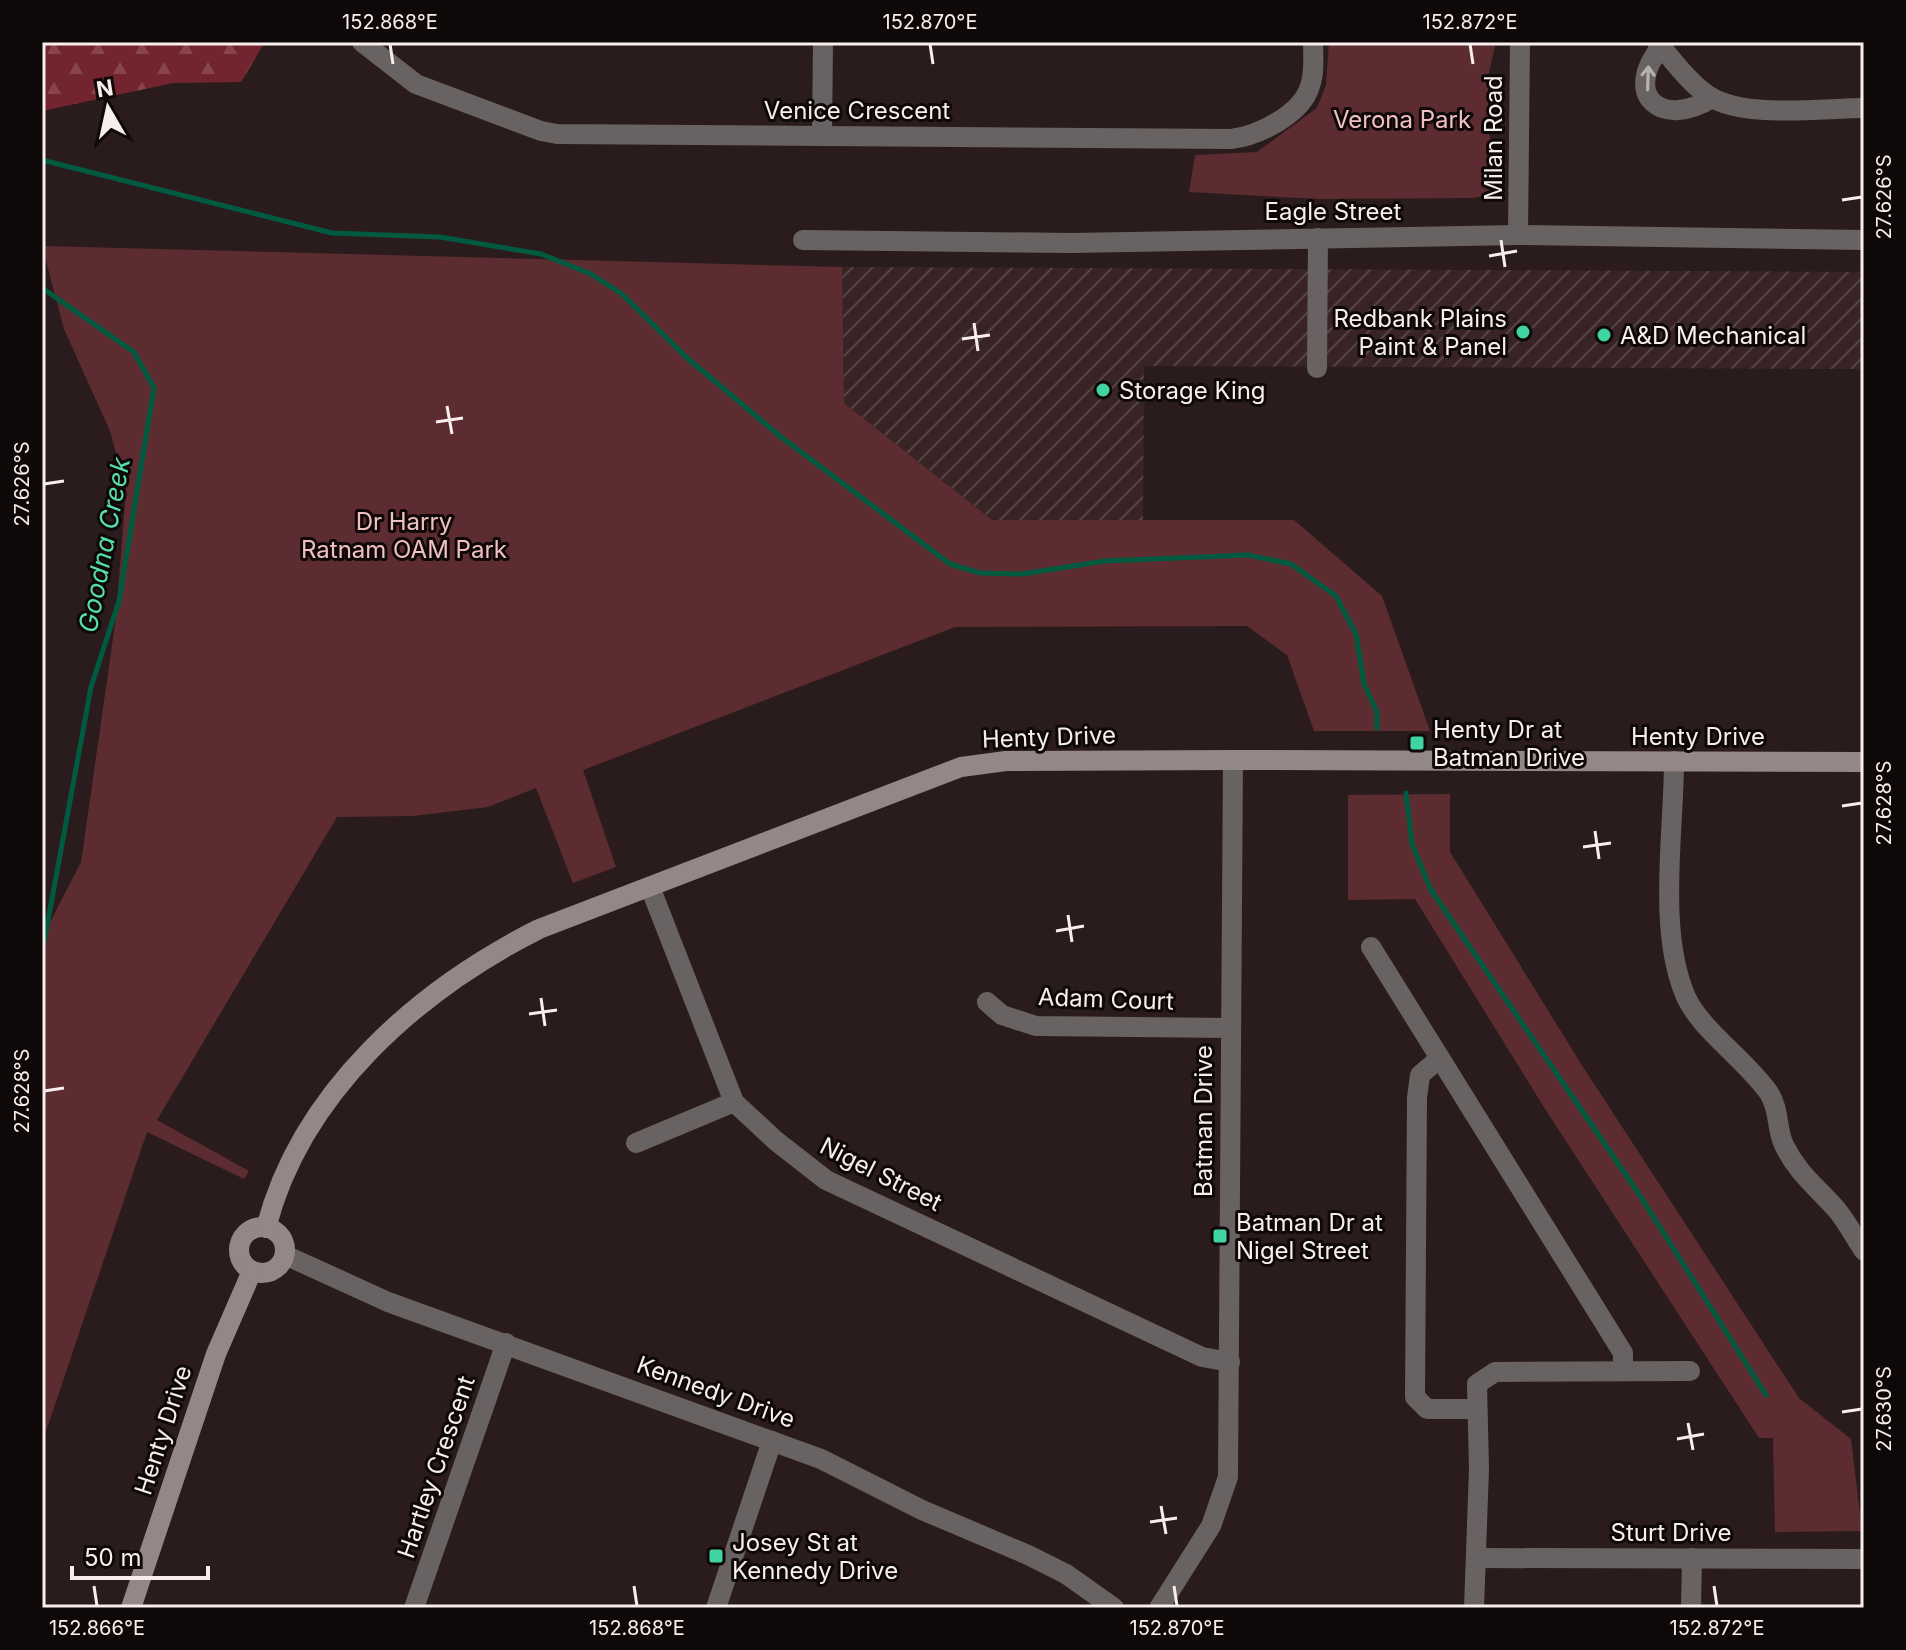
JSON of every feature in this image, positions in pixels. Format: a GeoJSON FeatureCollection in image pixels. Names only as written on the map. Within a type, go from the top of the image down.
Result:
{"type":"FeatureCollection","features":[{"type":"Feature","properties":{"kind":"street","name":"Venice Crescent"},"geometry":{"type":"LineString","coordinates":[[362,42],[416,84],[541,131],[1244,138],[1257,133],[1304,98],[1313,72],[1313,42]]}},
{"type":"Feature","properties":{"kind":"street"},"geometry":{"type":"LineString","coordinates":[[822,136],[823,42]]}},
{"type":"Feature","properties":{"kind":"street","name":"Milan Road"},"geometry":{"type":"LineString","coordinates":[[1518,235],[1520,42]]}},
{"type":"Feature","properties":{"kind":"street"},"geometry":{"type":"LineString","coordinates":[[1712,98],[1695,109],[1679,112],[1655,106],[1650,99],[1646,75],[1659,44],[1712,98],[1758,109],[1864,108]]}},
{"type":"Feature","properties":{"kind":"street","name":"Eagle Street"},"geometry":{"type":"LineString","coordinates":[[803,240],[1072,243],[1518,235],[1864,240]]}},
{"type":"Feature","properties":{"kind":"street"},"geometry":{"type":"LineString","coordinates":[[1317,368],[1318,238]]}},
{"type":"Feature","properties":{"kind":"street","name":"Batman Drive"},"geometry":{"type":"LineString","coordinates":[[1159,1608],[1211,1526],[1225,1493],[1230,1459],[1229,1028],[1233,760]]}},
{"type":"Feature","properties":{"kind":"street","name":"Henty Drive"},"geometry":{"type":"LineString","coordinates":[[266,1228],[277,1188],[308,1127],[381,1040],[437,991],[501,948],[539,929],[961,767],[1006,761],[1864,762]]}},
{"type":"Feature","properties":{"kind":"street"},"geometry":{"type":"LineString","coordinates":[[1674,761],[1671,928],[1686,997],[1705,1026],[1740,1057],[1770,1095],[1780,1116],[1782,1142],[1807,1182],[1836,1210],[1864,1251]]}},
{"type":"Feature","properties":{"kind":"street","name":"Nigel Street"},"geometry":{"type":"LineString","coordinates":[[650,887],[734,1102],[776,1141],[826,1180],[1202,1357],[1230,1362]]}},
{"type":"Feature","properties":{"kind":"street"},"geometry":{"type":"LineString","coordinates":[[1371,947],[1623,1353],[1623,1370]]}},
{"type":"Feature","properties":{"kind":"street","name":"Adam Court"},"geometry":{"type":"LineString","coordinates":[[987,1002],[1002,1015],[1036,1026],[1229,1028]]}},
{"type":"Feature","properties":{"kind":"street"},"geometry":{"type":"LineString","coordinates":[[1440,1058],[1420,1075],[1417,1098],[1415,1397],[1427,1409],[1477,1409]]}},
{"type":"Feature","properties":{"kind":"street"},"geometry":{"type":"LineString","coordinates":[[636,1143],[734,1102]]}},
{"type":"Feature","properties":{"kind":"street"},"geometry":{"type":"LineString","coordinates":[[266,1228],[281,1238],[285,1255],[275,1270],[264,1273],[252,1271],[243,1263],[239,1246],[249,1231],[266,1228]]}},
{"type":"Feature","properties":{"kind":"street","name":"Kennedy Drive"},"geometry":{"type":"LineString","coordinates":[[285,1255],[388,1302],[821,1459],[922,1510],[1066,1574],[1114,1608]]}},
{"type":"Feature","properties":{"kind":"street","name":"Henty Drive"},"geometry":{"type":"LineString","coordinates":[[131,1608],[216,1354],[252,1271]]}},
{"type":"Feature","properties":{"kind":"street","name":"Hartley Crescent"},"geometry":{"type":"LineString","coordinates":[[414,1608],[506,1343]]}},
{"type":"Feature","properties":{"kind":"street"},"geometry":{"type":"LineString","coordinates":[[1474,1608],[1479,1469],[1477,1384],[1495,1372],[1690,1371]]}},
{"type":"Feature","properties":{"kind":"street"},"geometry":{"type":"LineString","coordinates":[[716,1608],[772,1441]]}},
{"type":"Feature","properties":{"kind":"street","name":"Sturt Drive"},"geometry":{"type":"LineString","coordinates":[[1477,1558],[1864,1559]]}},
{"type":"Feature","properties":{"kind":"street"},"geometry":{"type":"LineString","coordinates":[[1691,1608],[1692,1558]]}},
{"type":"Feature","properties":{"kind":"shaded area"},"geometry":{"type":"Polygon","coordinates":[[[842,267],[1864,272],[1864,369],[1144,366],[1143,520],[992,520],[844,403],[842,267]]]}},
{"type":"Feature","properties":{"kind":"green space"},"geometry":{"type":"Polygon","coordinates":[[[42,42],[265,42],[241,82],[173,83],[42,111],[42,42]]]}},
{"type":"Feature","properties":{"kind":"green space","name":"Verona Park"},"geometry":{"type":"Polygon","coordinates":[[[1329,42],[1496,42],[1488,76],[1488,131],[1495,152],[1495,187],[1486,196],[1472,198],[1318,199],[1189,192],[1195,155],[1257,152],[1317,108],[1326,85],[1329,42]]]}},
{"type":"Feature","properties":{"kind":"green space","name":"Dr Harry Ratnam OAM Park"},"geometry":{"type":"Polygon","coordinates":[[[42,246],[842,267],[844,403],[992,520],[1294,520],[1382,596],[1430,731],[1314,731],[1287,655],[1247,626],[955,627],[583,770],[616,867],[573,883],[536,788],[488,807],[413,816],[337,817],[157,1120],[249,1171],[244,1179],[147,1132],[42,1443],[42,938],[81,862],[116,617],[126,490],[110,431],[64,329],[42,246]]]}},
{"type":"Feature","properties":{"kind":"green space"},"geometry":{"type":"Polygon","coordinates":[[[1450,794],[1450,852],[1583,1067],[1799,1398],[1851,1439],[1862,1531],[1775,1532],[1773,1438],[1759,1438],[1547,1112],[1415,899],[1348,900],[1348,795],[1450,794]]]}},
{"type":"Feature","properties":{"kind":"waterway"},"geometry":{"type":"LineString","coordinates":[[42,160],[332,233],[440,237],[541,254],[591,274],[622,294],[686,357],[781,437],[950,564],[980,573],[1022,574],[1105,561],[1248,555],[1291,564],[1336,596],[1356,634],[1364,684],[1377,712],[1377,728]]}},
{"type":"Feature","properties":{"kind":"waterway","name":"Goodna Creek"},"geometry":{"type":"LineString","coordinates":[[42,288],[134,352],[154,388],[119,601],[91,687],[42,953]]}},
{"type":"Feature","properties":{"kind":"waterway"},"geometry":{"type":"LineString","coordinates":[[1406,793],[1412,844],[1431,890],[1639,1194],[1766,1395]]}},
{"type":"Feature","properties":{"kind":"place","name":"Redbank Plains Paint & Panel"},"geometry":{"type":"Point","coordinates":[1523,332]}},
{"type":"Feature","properties":{"kind":"place","name":"A&D Mechanical"},"geometry":{"type":"Point","coordinates":[1604,335]}},
{"type":"Feature","properties":{"kind":"place","name":"Storage King"},"geometry":{"type":"Point","coordinates":[1103,390]}},
{"type":"Feature","properties":{"kind":"place","name":"Henty Dr at Batman Drive"},"geometry":{"type":"Point","coordinates":[1417,743]}},
{"type":"Feature","properties":{"kind":"place","name":"Batman Dr at Nigel Street"},"geometry":{"type":"Point","coordinates":[1220,1236]}},
{"type":"Feature","properties":{"kind":"place","name":"Josey St at Kennedy Drive"},"geometry":{"type":"Point","coordinates":[716,1556]}}]}
